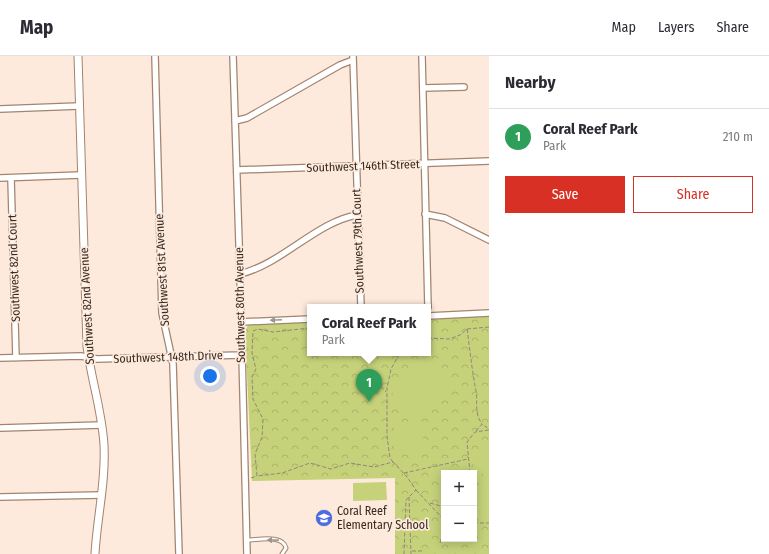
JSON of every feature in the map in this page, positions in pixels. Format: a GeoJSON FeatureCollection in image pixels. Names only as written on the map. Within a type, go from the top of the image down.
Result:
{"type":"FeatureCollection","features":[{"type":"Feature","properties":{"kind":"street","name":"Southwest 82nd Avenue"},"geometry":{"type":"LineString","coordinates":[[78,56],[88,358],[102,425],[105,462],[94,554]]}},
{"type":"Feature","properties":{"kind":"street","name":"Southwest 81st Avenue"},"geometry":{"type":"LineString","coordinates":[[155,56],[162,313],[172,357],[179,554]]}},
{"type":"Feature","properties":{"kind":"street","name":"Southwest 80th Avenue"},"geometry":{"type":"LineString","coordinates":[[233,56],[247,554]]}},
{"type":"Feature","properties":{"kind":"street"},"geometry":{"type":"LineString","coordinates":[[422,56],[428,304]]}},
{"type":"Feature","properties":{"kind":"street"},"geometry":{"type":"LineString","coordinates":[[235,121],[247,118],[353,58]]}},
{"type":"Feature","properties":{"kind":"street","name":"Southwest 79th Court"},"geometry":{"type":"LineString","coordinates":[[353,58],[361,304]]}},
{"type":"Feature","properties":{"kind":"street"},"geometry":{"type":"LineString","coordinates":[[423,88],[464,87]]}},
{"type":"Feature","properties":{"kind":"street"},"geometry":{"type":"LineString","coordinates":[[0,109],[79,106]]}},
{"type":"Feature","properties":{"kind":"street","name":"Southwest 146th Street"},"geometry":{"type":"LineString","coordinates":[[237,170],[489,161]]}},
{"type":"Feature","properties":{"kind":"street"},"geometry":{"type":"LineString","coordinates":[[0,178],[81,175]]}},
{"type":"Feature","properties":{"kind":"street","name":"Southwest 82nd Court"},"geometry":{"type":"LineString","coordinates":[[11,178],[16,358]]}},
{"type":"Feature","properties":{"kind":"street"},"geometry":{"type":"LineString","coordinates":[[425,214],[445,218],[489,240]]}},
{"type":"Feature","properties":{"kind":"street"},"geometry":{"type":"LineString","coordinates":[[240,274],[263,266],[340,220],[357,215]]}},
{"type":"Feature","properties":{"kind":"street"},"geometry":{"type":"LineString","coordinates":[[431,316],[489,313]]}},
{"type":"Feature","properties":{"kind":"street"},"geometry":{"type":"LineString","coordinates":[[241,322],[307,319]]}},
{"type":"Feature","properties":{"kind":"street","name":"Southwest 148th Drive"},"geometry":{"type":"LineString","coordinates":[[0,358],[81,356],[97,359],[241,355]]}},
{"type":"Feature","properties":{"kind":"street"},"geometry":{"type":"LineString","coordinates":[[0,428],[102,425]]}},
{"type":"Feature","properties":{"kind":"street"},"geometry":{"type":"LineString","coordinates":[[0,497],[102,495]]}},
{"type":"Feature","properties":{"kind":"lane"},"geometry":{"type":"LineString","coordinates":[[247,540],[280,540],[285,544],[286,548],[282,554]]}},
{"type":"Feature","properties":{"kind":"path"},"geometry":{"type":"LineString","coordinates":[[431,338],[449,339],[460,335],[467,329],[489,327]]}},
{"type":"Feature","properties":{"kind":"path"},"geometry":{"type":"LineString","coordinates":[[258,476],[255,454],[262,437],[263,424],[262,414],[253,399],[252,377],[256,369],[252,353],[253,331],[256,329],[272,332],[307,328]]}},
{"type":"Feature","properties":{"kind":"path"},"geometry":{"type":"LineString","coordinates":[[467,329],[476,393],[475,406],[482,424],[489,430]]}},
{"type":"Feature","properties":{"kind":"path"},"geometry":{"type":"LineString","coordinates":[[398,356],[391,369],[387,392],[387,436],[390,458],[404,473],[416,490],[430,503],[441,516]]}},
{"type":"Feature","properties":{"kind":"path"},"geometry":{"type":"LineString","coordinates":[[377,382],[387,392]]}},
{"type":"Feature","properties":{"kind":"path"},"geometry":{"type":"LineString","coordinates":[[470,470],[467,442],[482,424]]}},
{"type":"Feature","properties":{"kind":"path"},"geometry":{"type":"LineString","coordinates":[[475,432],[489,430]]}},
{"type":"Feature","properties":{"kind":"path"},"geometry":{"type":"LineString","coordinates":[[404,473],[468,459]]}},
{"type":"Feature","properties":{"kind":"path"},"geometry":{"type":"LineString","coordinates":[[250,478],[282,473],[310,463],[331,469],[350,463],[374,467],[393,462]]}},
{"type":"Feature","properties":{"kind":"path"},"geometry":{"type":"LineString","coordinates":[[404,554],[404,512],[406,500],[409,495],[416,490]]}},
{"type":"Feature","properties":{"kind":"path"},"geometry":{"type":"LineString","coordinates":[[409,495],[411,554]]}},
{"type":"Feature","properties":{"kind":"path"},"geometry":{"type":"LineString","coordinates":[[430,503],[441,506]]}},
{"type":"Feature","properties":{"kind":"path"},"geometry":{"type":"LineString","coordinates":[[477,523],[489,523]]}},
{"type":"Feature","properties":{"kind":"path"},"geometry":{"type":"LineString","coordinates":[[440,543],[441,539]]}},
{"type":"Feature","properties":{"kind":"path"},"geometry":{"type":"LineString","coordinates":[[411,551],[422,551]]}},
{"type":"Feature","properties":{"kind":"green space"},"geometry":{"type":"Polygon","coordinates":[[[489,316],[489,554],[395,554],[395,478],[252,481],[245,331],[249,323],[307,322],[307,356],[431,356],[431,318],[489,316]]]}},
{"type":"Feature","properties":{"kind":"green space"},"geometry":{"type":"Polygon","coordinates":[[[429,360],[452,385],[416,419],[392,393],[429,360]]]}},
{"type":"Feature","properties":{"kind":"green space"},"geometry":{"type":"Polygon","coordinates":[[[412,421],[418,424],[424,434],[419,452],[394,450],[394,425],[412,421]]]}},
{"type":"Feature","properties":{"kind":"green space"},"geometry":{"type":"Polygon","coordinates":[[[489,442],[489,480],[470,461],[489,442]]]}},
{"type":"Feature","properties":{"kind":"green space"},"geometry":{"type":"Polygon","coordinates":[[[386,482],[387,500],[353,501],[353,483],[386,482]]]}},
{"type":"Feature","properties":{"kind":"green space"},"geometry":{"type":"Polygon","coordinates":[[[489,487],[489,518],[477,518],[477,489],[489,487]]]}},
{"type":"Feature","properties":{"kind":"place","name":"Coral Reef Park"},"geometry":{"type":"Point","coordinates":[369,402]}},
{"type":"Feature","properties":{"kind":"place","name":"Coral Reef Elementary School"},"geometry":{"type":"Point","coordinates":[324,518]}}]}
